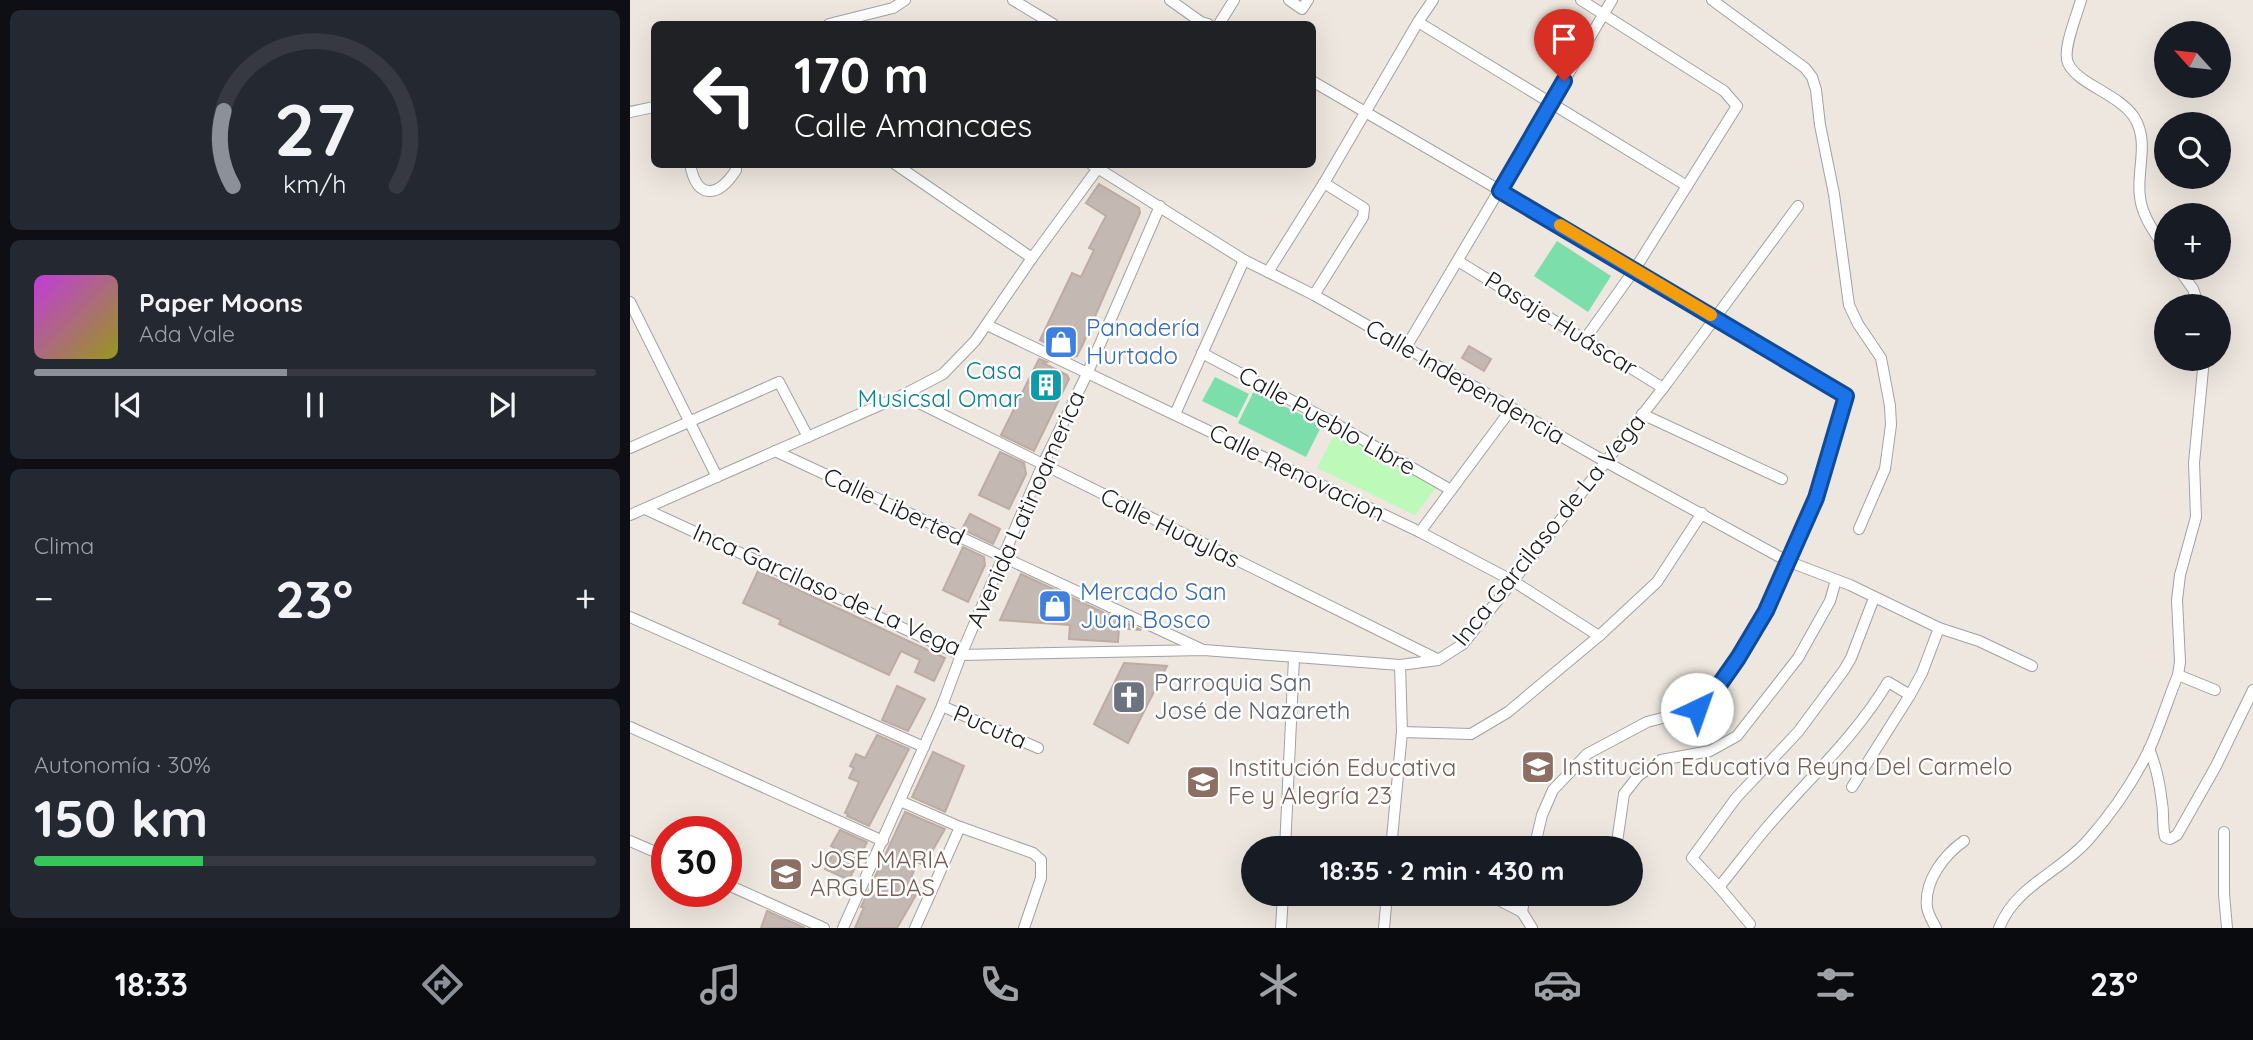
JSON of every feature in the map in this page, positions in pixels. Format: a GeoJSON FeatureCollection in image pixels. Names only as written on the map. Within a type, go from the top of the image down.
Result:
{"type":"FeatureCollection","features":[{"type":"Feature","properties":{"kind":"street"},"geometry":{"type":"LineString","coordinates":[[841,21],[893,8],[905,0]]}},
{"type":"Feature","properties":{"kind":"street"},"geometry":{"type":"LineString","coordinates":[[1013,0],[1048,21]]}},
{"type":"Feature","properties":{"kind":"street"},"geometry":{"type":"LineString","coordinates":[[1170,0],[1199,21]]}},
{"type":"Feature","properties":{"kind":"street"},"geometry":{"type":"LineString","coordinates":[[1221,21],[1234,0]]}},
{"type":"Feature","properties":{"kind":"street"},"geometry":{"type":"LineString","coordinates":[[1289,0],[1303,9],[1308,0]]}},
{"type":"Feature","properties":{"kind":"street"},"geometry":{"type":"LineString","coordinates":[[1268,272],[1433,0]]}},
{"type":"Feature","properties":{"kind":"street"},"geometry":{"type":"LineString","coordinates":[[1580,0],[1724,91],[1737,106],[1635,269],[1585,339]]}},
{"type":"Feature","properties":{"kind":"street"},"geometry":{"type":"LineString","coordinates":[[1405,349],[1612,0]]}},
{"type":"Feature","properties":{"kind":"street"},"geometry":{"type":"LineString","coordinates":[[1712,0],[1805,68],[1812,77],[1816,90],[1820,125],[1835,194],[1849,304],[1858,324],[1881,358],[1890,406],[1891,425],[1885,469],[1858,529]]}},
{"type":"Feature","properties":{"kind":"street"},"geometry":{"type":"LineString","coordinates":[[2081,0],[2068,45],[2067,61],[2075,73],[2124,105],[2136,119],[2143,148],[2140,198],[2154,231]]}},
{"type":"Feature","properties":{"kind":"street"},"geometry":{"type":"LineString","coordinates":[[1418,22],[1687,186]]}},
{"type":"Feature","properties":{"kind":"street"},"geometry":{"type":"LineString","coordinates":[[1316,83],[1635,269],[1846,396],[1816,498],[1766,611],[1710,698],[1697,709],[1647,722],[1587,754],[1553,790],[1542,815],[1537,836]]}},
{"type":"Feature","properties":{"kind":"street"},"geometry":{"type":"LineString","coordinates":[[630,113],[651,108]]}},
{"type":"Feature","properties":{"kind":"street"},"geometry":{"type":"LineString","coordinates":[[691,168],[698,186],[716,191],[727,184],[736,168]]}},
{"type":"Feature","properties":{"kind":"street"},"geometry":{"type":"LineString","coordinates":[[901,168],[1032,258]]}},
{"type":"Feature","properties":{"kind":"street"},"geometry":{"type":"LineString","coordinates":[[630,516],[903,395],[943,374],[987,325],[1096,168]]}},
{"type":"Feature","properties":{"kind":"street","name":"Calle Independencia"},"geometry":{"type":"LineString","coordinates":[[1100,168],[1244,260],[1314,296],[1787,561],[1836,580],[1939,628],[1979,641],[2032,666]]}},
{"type":"Feature","properties":{"kind":"street"},"geometry":{"type":"LineString","coordinates":[[1314,296],[1363,217],[1364,208],[1324,183]]}},
{"type":"Feature","properties":{"kind":"street","name":"Avenida Latinoamerica"},"geometry":{"type":"LineString","coordinates":[[843,928],[942,706],[961,654],[1042,466],[1087,374],[1160,206]]}},
{"type":"Feature","properties":{"kind":"street","name":"Inca Garcilaso de La Vega"},"geometry":{"type":"LineString","coordinates":[[645,509],[961,654],[1204,650],[1401,665],[1438,660],[1463,644],[1513,581],[1663,388],[1798,206]]}},
{"type":"Feature","properties":{"kind":"street"},"geometry":{"type":"LineString","coordinates":[[1175,414],[1244,260]]}},
{"type":"Feature","properties":{"kind":"street","name":"Pasaje Huáscar"},"geometry":{"type":"LineString","coordinates":[[1458,261],[1663,388]]}},
{"type":"Feature","properties":{"kind":"street"},"geometry":{"type":"LineString","coordinates":[[630,302],[717,477]]}},
{"type":"Feature","properties":{"kind":"street","name":"Calle Renovacion"},"geometry":{"type":"LineString","coordinates":[[987,325],[1420,532],[1513,581],[1599,636]]}},
{"type":"Feature","properties":{"kind":"street","name":"Calle Pueblo Libre"},"geometry":{"type":"LineString","coordinates":[[1202,353],[1451,490]]}},
{"type":"Feature","properties":{"kind":"street"},"geometry":{"type":"LineString","coordinates":[[1999,928],[2016,898],[2071,857],[2089,839],[2149,749],[2178,675],[2180,662],[2177,600],[2183,564],[2196,517],[2194,463],[2203,371]]}},
{"type":"Feature","properties":{"kind":"street"},"geometry":{"type":"LineString","coordinates":[[630,448],[779,382],[808,437]]}},
{"type":"Feature","properties":{"kind":"street","name":"Calle Huaylas"},"geometry":{"type":"LineString","coordinates":[[903,395],[1438,660]]}},
{"type":"Feature","properties":{"kind":"street"},"geometry":{"type":"LineString","coordinates":[[1420,532],[1512,408]]}},
{"type":"Feature","properties":{"kind":"street"},"geometry":{"type":"LineString","coordinates":[[1642,414],[1782,480]]}},
{"type":"Feature","properties":{"kind":"street","name":"Calle Liberted"},"geometry":{"type":"LineString","coordinates":[[775,452],[1204,650]]}},
{"type":"Feature","properties":{"kind":"street"},"geometry":{"type":"LineString","coordinates":[[1402,733],[1471,734],[1508,712],[1599,636],[1657,582],[1702,513]]}},
{"type":"Feature","properties":{"kind":"street"},"geometry":{"type":"LineString","coordinates":[[1618,836],[1624,794],[1638,776],[1661,760],[1710,751],[1737,736],[1798,658],[1830,601],[1836,580]]}},
{"type":"Feature","properties":{"kind":"street"},"geometry":{"type":"LineString","coordinates":[[1750,924],[1692,858],[1736,799],[1798,732],[1844,670],[1874,598]]}},
{"type":"Feature","properties":{"kind":"street"},"geometry":{"type":"LineString","coordinates":[[630,617],[924,747]]}},
{"type":"Feature","properties":{"kind":"street"},"geometry":{"type":"LineString","coordinates":[[1852,786],[1910,695],[1922,673],[1939,628]]}},
{"type":"Feature","properties":{"kind":"street"},"geometry":{"type":"LineString","coordinates":[[1286,836],[1294,658]]}},
{"type":"Feature","properties":{"kind":"street"},"geometry":{"type":"LineString","coordinates":[[1392,836],[1402,733],[1401,665]]}},
{"type":"Feature","properties":{"kind":"street"},"geometry":{"type":"LineString","coordinates":[[2178,675],[2216,690]]}},
{"type":"Feature","properties":{"kind":"street"},"geometry":{"type":"LineString","coordinates":[[1719,887],[1763,832],[1848,738],[1888,682],[1910,695]]}},
{"type":"Feature","properties":{"kind":"street"},"geometry":{"type":"LineString","coordinates":[[2149,749],[2163,804],[2163,830],[2165,837],[2170,839],[2176,835],[2217,766],[2253,690]]}},
{"type":"Feature","properties":{"kind":"street","name":"Pucuta"},"geometry":{"type":"LineString","coordinates":[[942,706],[1038,748]]}},
{"type":"Feature","properties":{"kind":"street"},"geometry":{"type":"LineString","coordinates":[[630,727],[883,841]]}},
{"type":"Feature","properties":{"kind":"street"},"geometry":{"type":"LineString","coordinates":[[901,801],[960,827],[1033,853],[1041,860],[1041,878],[1024,928]]}},
{"type":"Feature","properties":{"kind":"street"},"geometry":{"type":"LineString","coordinates":[[915,928],[960,827]]}},
{"type":"Feature","properties":{"kind":"street"},"geometry":{"type":"LineString","coordinates":[[2224,832],[2227,928]]}},
{"type":"Feature","properties":{"kind":"street"},"geometry":{"type":"LineString","coordinates":[[630,841],[651,850]]}},
{"type":"Feature","properties":{"kind":"street"},"geometry":{"type":"LineString","coordinates":[[1936,928],[1927,909],[1927,895],[1942,860],[1964,841]]}},
{"type":"Feature","properties":{"kind":"street"},"geometry":{"type":"LineString","coordinates":[[742,891],[824,928]]}},
{"type":"Feature","properties":{"kind":"street"},"geometry":{"type":"LineString","coordinates":[[1281,928],[1282,906]]}},
{"type":"Feature","properties":{"kind":"street"},"geometry":{"type":"LineString","coordinates":[[1384,928],[1386,906]]}},
{"type":"Feature","properties":{"kind":"street"},"geometry":{"type":"LineString","coordinates":[[1510,906],[1522,912],[1532,928]]}},
{"type":"Feature","properties":{"kind":"street"},"geometry":{"type":"LineString","coordinates":[[1522,912],[1523,906]]}},
{"type":"Feature","properties":{"kind":"green space"},"geometry":{"type":"Polygon","coordinates":[[[1557,241],[1611,276],[1588,312],[1534,276],[1557,241]]]}},
{"type":"Feature","properties":{"kind":"green space"},"geometry":{"type":"Polygon","coordinates":[[[1215,377],[1249,394],[1237,418],[1202,401],[1215,377]]]}},
{"type":"Feature","properties":{"kind":"green space"},"geometry":{"type":"Polygon","coordinates":[[[1254,391],[1322,425],[1306,457],[1238,423],[1254,391]]]}},
{"type":"Feature","properties":{"kind":"green space"},"geometry":{"type":"Polygon","coordinates":[[[1337,429],[1436,488],[1415,515],[1317,468],[1337,429]]]}},
{"type":"Feature","properties":{"kind":"building"},"geometry":{"type":"Polygon","coordinates":[[[1099,184],[1139,208],[1140,213],[1083,344],[1077,356],[1073,357],[1040,340],[1072,273],[1081,277],[1094,250],[1089,248],[1106,216],[1086,203],[1099,184]]]}},
{"type":"Feature","properties":{"kind":"building"},"geometry":{"type":"Polygon","coordinates":[[[1469,346],[1491,359],[1484,371],[1462,358],[1469,346]]]}},
{"type":"Feature","properties":{"kind":"building"},"geometry":{"type":"Polygon","coordinates":[[[1039,359],[1067,375],[1069,379],[1034,451],[1001,435],[1039,359]]]}},
{"type":"Feature","properties":{"kind":"building"},"geometry":{"type":"Polygon","coordinates":[[[1000,452],[1024,463],[1026,474],[1009,509],[979,495],[1000,452]]]}},
{"type":"Feature","properties":{"kind":"building"},"geometry":{"type":"Polygon","coordinates":[[[970,514],[1000,529],[993,544],[962,529],[970,514]]]}},
{"type":"Feature","properties":{"kind":"building"},"geometry":{"type":"Polygon","coordinates":[[[963,547],[984,557],[985,565],[968,602],[943,590],[963,547]]]}},
{"type":"Feature","properties":{"kind":"building"},"geometry":{"type":"Polygon","coordinates":[[[758,571],[945,658],[934,681],[915,672],[920,660],[901,651],[889,675],[779,624],[781,620],[743,603],[758,571]]]}},
{"type":"Feature","properties":{"kind":"building","name":"Mercado San Juan Bosco"},"geometry":{"type":"Polygon","coordinates":[[[1021,574],[1141,630],[1119,628],[1118,642],[1069,639],[1070,625],[1000,620],[1021,574]]]}},
{"type":"Feature","properties":{"kind":"building","name":"Parroquia San José de Nazareth"},"geometry":{"type":"Polygon","coordinates":[[[1124,663],[1167,666],[1128,743],[1094,724],[1124,663]]]}},
{"type":"Feature","properties":{"kind":"building"},"geometry":{"type":"Polygon","coordinates":[[[897,686],[925,699],[908,731],[882,720],[897,686]]]}},
{"type":"Feature","properties":{"kind":"building"},"geometry":{"type":"Polygon","coordinates":[[[877,735],[909,749],[869,826],[845,813],[859,782],[849,778],[854,768],[850,766],[856,754],[865,758],[877,735]]]}},
{"type":"Feature","properties":{"kind":"building"},"geometry":{"type":"Polygon","coordinates":[[[933,752],[964,766],[945,812],[912,797],[933,752]]]}},
{"type":"Feature","properties":{"kind":"building"},"geometry":{"type":"Polygon","coordinates":[[[905,812],[945,829],[924,865],[917,862],[909,884],[920,888],[897,928],[855,928],[864,907],[861,907],[905,812]]]}},
{"type":"Feature","properties":{"kind":"building"},"geometry":{"type":"Polygon","coordinates":[[[840,830],[867,842],[849,880],[825,869],[834,848],[831,846],[840,830]]]}},
{"type":"Feature","properties":{"kind":"building"},"geometry":{"type":"Polygon","coordinates":[[[767,911],[805,928],[761,928],[767,911]]]}},
{"type":"Feature","properties":{"kind":"slow traffic"},"geometry":{"type":"LineString","coordinates":[[1560,225],[1711,315]]}},
{"type":"Feature","properties":{"kind":"place","name":"Panadería Hurtado"},"geometry":{"type":"Point","coordinates":[1061,342]}},
{"type":"Feature","properties":{"kind":"place","name":"Casa Musicsal Omar"},"geometry":{"type":"Point","coordinates":[1046,385]}},
{"type":"Feature","properties":{"kind":"place","name":"Mercado San Juan Bosco"},"geometry":{"type":"Point","coordinates":[1055,606]}},
{"type":"Feature","properties":{"kind":"place","name":"Parroquia San José de Nazareth"},"geometry":{"type":"Point","coordinates":[1129,697]}},
{"type":"Feature","properties":{"kind":"place","name":"Institución Educativa Reyna Del Carmelo"},"geometry":{"type":"Point","coordinates":[1538,767]}},
{"type":"Feature","properties":{"kind":"place","name":"Institución Educativa Fe y Alegría 23"},"geometry":{"type":"Point","coordinates":[1203,782]}},
{"type":"Feature","properties":{"kind":"place","name":"JOSE MARIA ARGUEDAS"},"geometry":{"type":"Point","coordinates":[786,874]}},
{"type":"Feature","properties":{"kind":"route"},"geometry":{"type":"LineString","coordinates":[[1564,81],[1500,191],[1846,396],[1816,498],[1766,611],[1710,698],[1697,709]]}}]}
